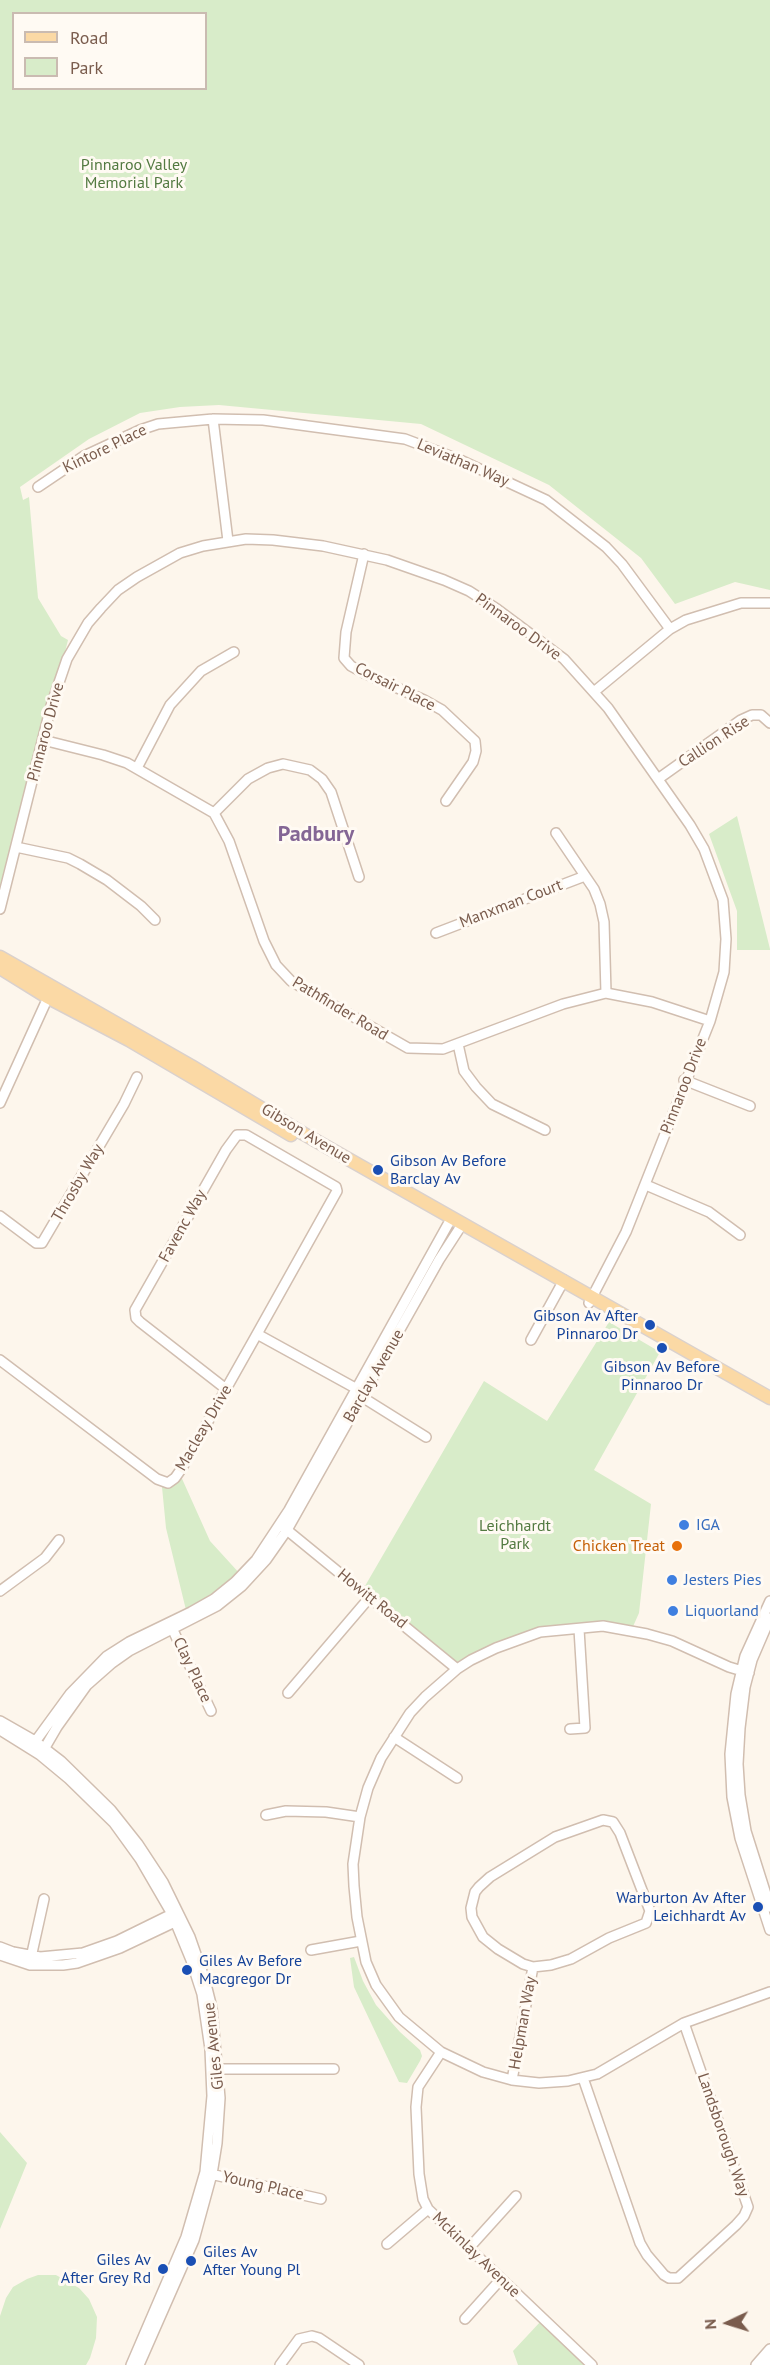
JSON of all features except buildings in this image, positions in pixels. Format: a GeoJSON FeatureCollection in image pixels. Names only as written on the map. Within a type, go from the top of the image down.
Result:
{"type":"FeatureCollection","features":[{"type":"Feature","properties":{"kind":"main road","name":"Gibson Avenue"},"geometry":{"type":"LineString","coordinates":[[0,957],[50,992]]}},
{"type":"Feature","properties":{"kind":"main road","name":"Gibson Avenue"},"geometry":{"type":"LineString","coordinates":[[0,968],[161,1048],[562,1284],[770,1398]]}},
{"type":"Feature","properties":{"kind":"main road","name":"Gibson Avenue"},"geometry":{"type":"LineString","coordinates":[[590,1300],[695,1365],[770,1406]]}},
{"type":"Feature","properties":{"kind":"street","name":"Kintore Place"},"geometry":{"type":"LineString","coordinates":[[38,487],[84,456],[140,430],[158,424],[213,419]]}},
{"type":"Feature","properties":{"kind":"street"},"geometry":{"type":"LineString","coordinates":[[213,419],[228,541]]}},
{"type":"Feature","properties":{"kind":"street","name":"Leviathan Way"},"geometry":{"type":"LineString","coordinates":[[213,419],[262,420],[405,439],[458,459],[519,487],[546,500],[606,547],[622,564],[670,629]]}},
{"type":"Feature","properties":{"kind":"street","name":"Pinnaroo Drive"},"geometry":{"type":"LineString","coordinates":[[0,909],[51,706],[67,659],[77,639],[118,590],[180,553],[228,541],[273,540],[364,554],[444,580],[469,591],[534,635],[564,659],[595,691],[658,779],[704,849],[723,900],[726,939],[724,972],[710,1021],[684,1080],[646,1185],[626,1232],[590,1300]]}},
{"type":"Feature","properties":{"kind":"street","name":"Corsair Place"},"geometry":{"type":"LineString","coordinates":[[364,554],[346,632],[344,658],[351,666],[364,674],[424,700],[441,710],[475,741],[476,752],[473,762],[446,801]]}},
{"type":"Feature","properties":{"kind":"street"},"geometry":{"type":"LineString","coordinates":[[595,691],[670,629],[686,620],[741,603],[770,603]]}},
{"type":"Feature","properties":{"kind":"street"},"geometry":{"type":"LineString","coordinates":[[137,768],[170,705],[201,671],[234,652]]}},
{"type":"Feature","properties":{"kind":"street","name":"Callion Rise"},"geometry":{"type":"LineString","coordinates":[[658,779],[741,720],[752,715],[761,715],[770,723]]}},
{"type":"Feature","properties":{"kind":"street"},"geometry":{"type":"LineString","coordinates":[[44,740],[103,755],[137,768],[214,813],[248,779],[268,768],[282,765],[310,770],[322,779],[331,792],[359,877]]}},
{"type":"Feature","properties":{"kind":"street","name":"Pathfinder Road"},"geometry":{"type":"LineString","coordinates":[[214,813],[229,841],[264,941],[276,965],[291,981],[408,1048],[443,1049],[542,1011],[585,997],[606,993],[652,1002],[710,1021]]}},
{"type":"Feature","properties":{"kind":"street"},"geometry":{"type":"LineString","coordinates":[[556,833],[585,876],[600,904],[604,922],[606,993]]}},
{"type":"Feature","properties":{"kind":"street"},"geometry":{"type":"LineString","coordinates":[[16,848],[68,858],[80,864],[115,886],[155,920]]}},
{"type":"Feature","properties":{"kind":"street","name":"Manxman Court"},"geometry":{"type":"LineString","coordinates":[[436,933],[585,876]]}},
{"type":"Feature","properties":{"kind":"street"},"geometry":{"type":"LineString","coordinates":[[0,1103],[50,992]]}},
{"type":"Feature","properties":{"kind":"street"},"geometry":{"type":"LineString","coordinates":[[458,1044],[464,1071],[492,1104],[545,1130]]}},
{"type":"Feature","properties":{"kind":"street","name":"Throsby Way"},"geometry":{"type":"LineString","coordinates":[[0,1216],[36,1242],[42,1243],[124,1104],[137,1077]]}},
{"type":"Feature","properties":{"kind":"street"},"geometry":{"type":"LineString","coordinates":[[684,1080],[750,1106]]}},
{"type":"Feature","properties":{"kind":"street","name":"Favenc Way"},"geometry":{"type":"LineString","coordinates":[[226,1389],[140,1323],[136,1318],[135,1310],[226,1150],[237,1135],[246,1135],[336,1188]]}},
{"type":"Feature","properties":{"kind":"street"},"geometry":{"type":"LineString","coordinates":[[646,1185],[709,1212],[740,1235]]}},
{"type":"Feature","properties":{"kind":"street","name":"Macleay Drive"},"geometry":{"type":"LineString","coordinates":[[0,1360],[157,1479],[168,1483],[182,1468],[337,1191],[336,1188]]}},
{"type":"Feature","properties":{"kind":"street","name":"Barclay Avenue"},"geometry":{"type":"LineString","coordinates":[[33,1745],[70,1694],[107,1656],[129,1642],[217,1606],[242,1586],[266,1560],[359,1393],[439,1260],[456,1223]]}},
{"type":"Feature","properties":{"kind":"street"},"geometry":{"type":"LineString","coordinates":[[531,1340],[562,1284]]}},
{"type":"Feature","properties":{"kind":"street"},"geometry":{"type":"LineString","coordinates":[[257,1334],[359,1393],[426,1437]]}},
{"type":"Feature","properties":{"kind":"street","name":"Howitt Road"},"geometry":{"type":"LineString","coordinates":[[283,1527],[457,1669]]}},
{"type":"Feature","properties":{"kind":"street"},"geometry":{"type":"LineString","coordinates":[[2,1586],[45,1558],[59,1540]]}},
{"type":"Feature","properties":{"kind":"street"},"geometry":{"type":"LineString","coordinates":[[288,1693],[370,1597]]}},
{"type":"Feature","properties":{"kind":"street"},"geometry":{"type":"LineString","coordinates":[[770,1601],[748,1647],[739,1736],[740,1795],[750,1849],[770,1907]]}},
{"type":"Feature","properties":{"kind":"street"},"geometry":{"type":"LineString","coordinates":[[770,1618],[745,1672],[732,1730],[730,1765],[732,1797],[744,1854],[770,1930]]}},
{"type":"Feature","properties":{"kind":"street","name":"Barclay Avenue"},"geometry":{"type":"LineString","coordinates":[[42,1752],[87,1685],[129,1651],[171,1626]]}},
{"type":"Feature","properties":{"kind":"street","name":"Clay Place"},"geometry":{"type":"LineString","coordinates":[[171,1626],[211,1711]]}},
{"type":"Feature","properties":{"kind":"street"},"geometry":{"type":"LineString","coordinates":[[745,1672],[672,1641],[603,1626],[540,1632],[471,1660],[425,1697],[394,1737],[368,1788],[360,1817],[353,1864],[357,1917],[366,1962],[376,1985],[399,2017],[441,2052],[483,2072],[512,2080],[550,2083],[583,2078],[614,2066],[684,2023],[770,1992]]}},
{"type":"Feature","properties":{"kind":"street"},"geometry":{"type":"LineString","coordinates":[[570,1729],[585,1728],[579,1629]]}},
{"type":"Feature","properties":{"kind":"street","name":"Giles Avenue"},"geometry":{"type":"LineString","coordinates":[[0,1721],[89,1786],[124,1824],[154,1867],[206,1980],[214,2024],[219,2119],[194,2240],[139,2365]]}},
{"type":"Feature","properties":{"kind":"street","name":"Giles Avenue"},"geometry":{"type":"LineString","coordinates":[[0,1730],[33,1745]]}},
{"type":"Feature","properties":{"kind":"street"},"geometry":{"type":"LineString","coordinates":[[394,1737],[457,1778]]}},
{"type":"Feature","properties":{"kind":"street"},"geometry":{"type":"LineString","coordinates":[[266,1815],[286,1811],[326,1812],[360,1817]]}},
{"type":"Feature","properties":{"kind":"street","name":"Helpman Way"},"geometry":{"type":"LineString","coordinates":[[603,1820],[613,1822],[620,1833],[650,1911],[649,1919],[642,1925],[609,1938],[563,1962],[533,1967],[512,1959],[483,1936],[472,1917],[471,1908],[475,1892],[490,1877],[555,1837],[603,1820]]}},
{"type":"Feature","properties":{"kind":"street"},"geometry":{"type":"LineString","coordinates":[[30,1960],[44,1899]]}},
{"type":"Feature","properties":{"kind":"street"},"geometry":{"type":"LineString","coordinates":[[0,1955],[63,1965],[89,1960],[120,1948],[176,1916]]}},
{"type":"Feature","properties":{"kind":"street"},"geometry":{"type":"LineString","coordinates":[[310,1950],[362,1941]]}},
{"type":"Feature","properties":{"kind":"street"},"geometry":{"type":"LineString","coordinates":[[0,1947],[30,1960]]}},
{"type":"Feature","properties":{"kind":"street","name":"Helpman Way"},"geometry":{"type":"LineString","coordinates":[[512,2080],[533,1967]]}},
{"type":"Feature","properties":{"kind":"street","name":"Landsborough Way"},"geometry":{"type":"LineString","coordinates":[[583,2078],[640,2242],[647,2255],[664,2275],[669,2278],[678,2278],[736,2225],[748,2207],[684,2023]]}},
{"type":"Feature","properties":{"kind":"street","name":"Mckinlay Avenue"},"geometry":{"type":"LineString","coordinates":[[441,2052],[418,2087],[416,2107],[418,2174],[423,2199],[428,2209],[592,2365]]}},
{"type":"Feature","properties":{"kind":"street"},"geometry":{"type":"LineString","coordinates":[[215,2069],[334,2069]]}},
{"type":"Feature","properties":{"kind":"street","name":"Giles Avenue"},"geometry":{"type":"LineString","coordinates":[[131,2365],[186,2237],[208,2173]]}},
{"type":"Feature","properties":{"kind":"street","name":"Young Place"},"geometry":{"type":"LineString","coordinates":[[208,2173],[321,2199]]}},
{"type":"Feature","properties":{"kind":"street"},"geometry":{"type":"LineString","coordinates":[[469,2248],[516,2196]]}},
{"type":"Feature","properties":{"kind":"street"},"geometry":{"type":"LineString","coordinates":[[387,2244],[428,2209]]}},
{"type":"Feature","properties":{"kind":"street"},"geometry":{"type":"LineString","coordinates":[[465,2319],[501,2279]]}},
{"type":"Feature","properties":{"kind":"street"},"geometry":{"type":"LineString","coordinates":[[280,2365],[295,2343],[307,2336],[319,2338],[359,2365]]}},
{"type":"Feature","properties":{"kind":"street"},"geometry":{"type":"LineString","coordinates":[[756,2365],[770,2349]]}},
{"type":"Feature","properties":{"kind":"street"},"geometry":{"type":"LineString","coordinates":[[766,2365],[770,2360]]}},
{"type":"Feature","properties":{"kind":"green space","name":"Pinnaroo Valley Memorial Park"},"geometry":{"type":"Polygon","coordinates":[[[0,0],[770,0],[770,590],[735,582],[675,604],[641,558],[549,485],[421,424],[219,405],[180,407],[140,413],[89,439],[20,487],[23,500],[29,497],[38,598],[61,636],[68,640],[37,764],[0,891],[0,0]]]}},
{"type":"Feature","properties":{"kind":"green space"},"geometry":{"type":"Polygon","coordinates":[[[737,816],[770,950],[737,950],[737,911],[709,834],[737,816]]]}},
{"type":"Feature","properties":{"kind":"green space","name":"Leichhardt Park"},"geometry":{"type":"Polygon","coordinates":[[[609,1322],[660,1352],[594,1470],[651,1504],[639,1613],[631,1631],[603,1626],[560,1631],[512,1642],[457,1669],[365,1586],[484,1381],[547,1421],[609,1322]]]}},
{"type":"Feature","properties":{"kind":"green space"},"geometry":{"type":"Polygon","coordinates":[[[179,1472],[210,1541],[241,1575],[186,1610],[166,1528],[162,1487],[179,1472]]]}},
{"type":"Feature","properties":{"kind":"green space"},"geometry":{"type":"Polygon","coordinates":[[[354,1957],[363,1981],[376,2005],[420,2050],[422,2056],[407,2083],[399,2082],[354,1987],[350,1958],[354,1957]]]}},
{"type":"Feature","properties":{"kind":"green space"},"geometry":{"type":"Polygon","coordinates":[[[0,2132],[27,2163],[0,2229],[0,2132]]]}},
{"type":"Feature","properties":{"kind":"green space"},"geometry":{"type":"Polygon","coordinates":[[[38,2275],[56,2275],[79,2288],[89,2299],[97,2317],[96,2338],[86,2365],[0,2365],[0,2316],[6,2298],[13,2287],[38,2275]]]}},
{"type":"Feature","properties":{"kind":"green space"},"geometry":{"type":"Polygon","coordinates":[[[541,2321],[587,2365],[518,2365],[513,2351],[541,2321]]]}},
{"type":"Feature","properties":{"kind":"place","name":"Gibson Av Before Barclay Av"},"geometry":{"type":"Point","coordinates":[378,1170]}},
{"type":"Feature","properties":{"kind":"place","name":"Gibson Av After Pinnaroo Dr"},"geometry":{"type":"Point","coordinates":[650,1325]}},
{"type":"Feature","properties":{"kind":"place","name":"Gibson Av Before Pinnaroo Dr"},"geometry":{"type":"Point","coordinates":[662,1348]}},
{"type":"Feature","properties":{"kind":"place","name":"IGA"},"geometry":{"type":"Point","coordinates":[684,1525]}},
{"type":"Feature","properties":{"kind":"place","name":"Chicken Treat"},"geometry":{"type":"Point","coordinates":[677,1546]}},
{"type":"Feature","properties":{"kind":"place","name":"Jesters Pies"},"geometry":{"type":"Point","coordinates":[672,1580]}},
{"type":"Feature","properties":{"kind":"place","name":"Liquorland"},"geometry":{"type":"Point","coordinates":[673,1611]}},
{"type":"Feature","properties":{"kind":"place","name":"Warburton Av After Leichhardt Av"},"geometry":{"type":"Point","coordinates":[758,1907]}},
{"type":"Feature","properties":{"kind":"place","name":"Giles Av Before Macgregor Dr"},"geometry":{"type":"Point","coordinates":[187,1970]}},
{"type":"Feature","properties":{"kind":"place","name":"Giles Av After Young Pl"},"geometry":{"type":"Point","coordinates":[191,2261]}},
{"type":"Feature","properties":{"kind":"place","name":"Giles Av After Grey Rd"},"geometry":{"type":"Point","coordinates":[163,2269]}},
{"type":"Feature","properties":{"kind":"district","name":"Padbury"},"geometry":{"type":"Point","coordinates":[316,835]}}]}
